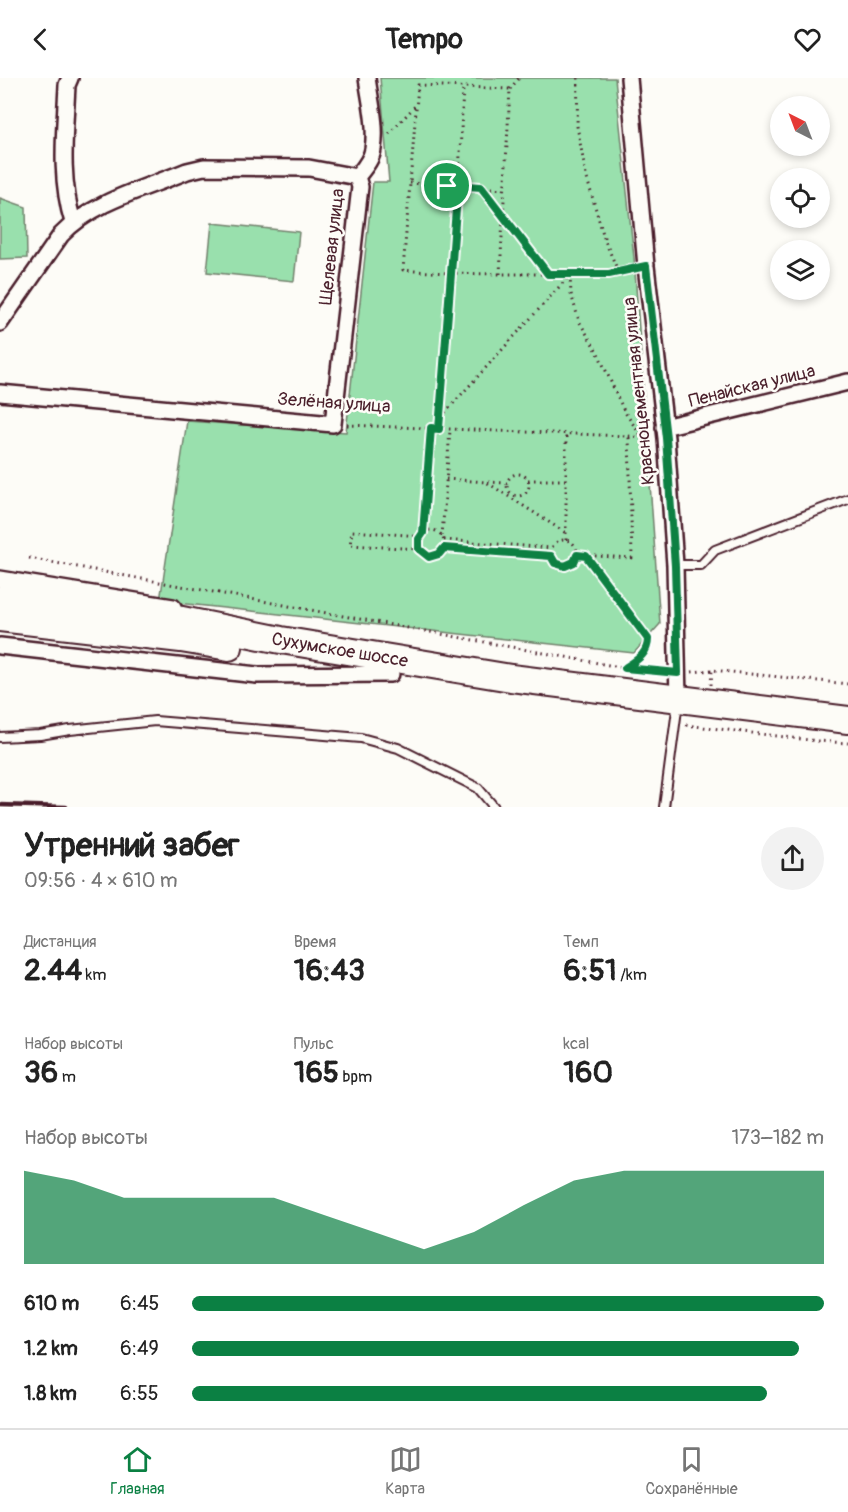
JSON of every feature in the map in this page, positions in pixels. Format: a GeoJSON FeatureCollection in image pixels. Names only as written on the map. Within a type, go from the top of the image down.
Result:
{"type":"FeatureCollection","features":[{"type":"Feature","properties":{"kind":"highway","name":"Сухумское шоссе"},"geometry":{"type":"LineString","coordinates":[[0,599],[182,630],[391,674],[511,688],[707,716],[848,720]]}},
{"type":"Feature","properties":{"kind":"highway","name":"Сухумское шоссе"},"geometry":{"type":"LineString","coordinates":[[0,618],[182,630],[281,640],[511,678],[677,712]]}},
{"type":"Feature","properties":{"kind":"street"},"geometry":{"type":"LineString","coordinates":[[70,78],[67,85],[64,180],[73,222]]}},
{"type":"Feature","properties":{"kind":"street","name":"Щелевая улица"},"geometry":{"type":"LineString","coordinates":[[333,424],[360,187],[357,177],[374,149],[367,78]]}},
{"type":"Feature","properties":{"kind":"street","name":"Красноцементная улица"},"geometry":{"type":"LineString","coordinates":[[629,78],[646,266],[665,433],[675,566],[677,712]]}},
{"type":"Feature","properties":{"kind":"street"},"geometry":{"type":"LineString","coordinates":[[0,323],[61,234],[90,210],[187,171],[204,167],[309,168],[357,177]]}},
{"type":"Feature","properties":{"kind":"street","name":"Пенайская улица"},"geometry":{"type":"LineString","coordinates":[[665,433],[848,382]]}},
{"type":"Feature","properties":{"kind":"street","name":"Зелёная улица"},"geometry":{"type":"LineString","coordinates":[[0,393],[333,424]]}},
{"type":"Feature","properties":{"kind":"street"},"geometry":{"type":"LineString","coordinates":[[0,579],[235,619],[281,640]]}},
{"type":"Feature","properties":{"kind":"street"},"geometry":{"type":"LineString","coordinates":[[0,646],[257,675],[391,674]]}},
{"type":"Feature","properties":{"kind":"lane"},"geometry":{"type":"LineString","coordinates":[[675,566],[701,565],[715,550],[848,499]]}},
{"type":"Feature","properties":{"kind":"lane"},"geometry":{"type":"LineString","coordinates":[[664,807],[677,712]]}},
{"type":"Feature","properties":{"kind":"lane"},"geometry":{"type":"LineString","coordinates":[[0,737],[40,735],[155,721],[361,738],[399,748],[478,788],[494,807]]}},
{"type":"Feature","properties":{"kind":"path"},"geometry":{"type":"LineString","coordinates":[[415,78],[418,85],[403,270],[451,274],[598,274],[646,266]]}},
{"type":"Feature","properties":{"kind":"path"},"geometry":{"type":"LineString","coordinates":[[500,274],[510,89],[519,78]]}},
{"type":"Feature","properties":{"kind":"path"},"geometry":{"type":"LineString","coordinates":[[578,78],[577,126],[586,175],[605,241],[618,272]]}},
{"type":"Feature","properties":{"kind":"path"},"geometry":{"type":"LineString","coordinates":[[418,85],[510,89]]}},
{"type":"Feature","properties":{"kind":"path"},"geometry":{"type":"LineString","coordinates":[[459,176],[463,88]]}},
{"type":"Feature","properties":{"kind":"path"},"geometry":{"type":"LineString","coordinates":[[374,141],[387,137],[416,105]]}},
{"type":"Feature","properties":{"kind":"path"},"geometry":{"type":"LineString","coordinates":[[459,176],[465,178],[468,186],[465,193],[457,196],[450,193],[447,186],[450,178],[459,176]]}},
{"type":"Feature","properties":{"kind":"path"},"geometry":{"type":"LineString","coordinates":[[410,183],[447,186]]}},
{"type":"Feature","properties":{"kind":"path"},"geometry":{"type":"LineString","coordinates":[[468,186],[504,189]]}},
{"type":"Feature","properties":{"kind":"path"},"geometry":{"type":"LineString","coordinates":[[481,187],[548,274]]}},
{"type":"Feature","properties":{"kind":"path"},"geometry":{"type":"LineString","coordinates":[[439,429],[457,196]]}},
{"type":"Feature","properties":{"kind":"path"},"geometry":{"type":"LineString","coordinates":[[440,418],[570,274]]}},
{"type":"Feature","properties":{"kind":"path"},"geometry":{"type":"LineString","coordinates":[[570,274],[571,294],[579,321],[598,353],[624,411],[642,437]]}},
{"type":"Feature","properties":{"kind":"path","name":"Зелёная улица"},"geometry":{"type":"LineString","coordinates":[[333,424],[642,437],[665,433]]}},
{"type":"Feature","properties":{"kind":"path"},"geometry":{"type":"LineString","coordinates":[[423,533],[431,428]]}},
{"type":"Feature","properties":{"kind":"path"},"geometry":{"type":"LineString","coordinates":[[442,536],[450,429]]}},
{"type":"Feature","properties":{"kind":"path"},"geometry":{"type":"LineString","coordinates":[[566,434],[566,540]]}},
{"type":"Feature","properties":{"kind":"path"},"geometry":{"type":"LineString","coordinates":[[577,555],[632,558],[629,436]]}},
{"type":"Feature","properties":{"kind":"path"},"geometry":{"type":"LineString","coordinates":[[528,480],[527,490],[519,495],[511,493],[507,483],[515,474],[522,474],[528,480],[566,480]]}},
{"type":"Feature","properties":{"kind":"path"},"geometry":{"type":"LineString","coordinates":[[446,478],[507,483]]}},
{"type":"Feature","properties":{"kind":"path"},"geometry":{"type":"LineString","coordinates":[[486,482],[566,533]]}},
{"type":"Feature","properties":{"kind":"path"},"geometry":{"type":"LineString","coordinates":[[433,530],[442,536],[444,548],[439,554],[432,557],[424,555],[419,549],[420,536],[423,533],[433,530]]}},
{"type":"Feature","properties":{"kind":"path"},"geometry":{"type":"LineString","coordinates":[[419,549],[350,544],[352,531],[420,536]]}},
{"type":"Feature","properties":{"kind":"path"},"geometry":{"type":"LineString","coordinates":[[444,540],[551,548]]}},
{"type":"Feature","properties":{"kind":"path"},"geometry":{"type":"LineString","coordinates":[[566,540],[575,545],[577,555],[574,562],[565,566],[555,563],[551,556],[551,548],[558,541],[566,540]]}},
{"type":"Feature","properties":{"kind":"path"},"geometry":{"type":"LineString","coordinates":[[444,548],[551,556]]}},
{"type":"Feature","properties":{"kind":"path"},"geometry":{"type":"LineString","coordinates":[[586,556],[648,639],[648,648],[625,668]]}},
{"type":"Feature","properties":{"kind":"path"},"geometry":{"type":"LineString","coordinates":[[29,558],[625,668],[678,673],[712,670],[848,684]]}},
{"type":"Feature","properties":{"kind":"path"},"geometry":{"type":"LineString","coordinates":[[707,716],[712,670]]}},
{"type":"Feature","properties":{"kind":"path"},"geometry":{"type":"LineString","coordinates":[[677,712],[848,743]]}},
{"type":"Feature","properties":{"kind":"green space"},"geometry":{"type":"Polygon","coordinates":[[[380,78],[615,78],[634,258],[660,624],[634,653],[160,601],[187,421],[346,432],[373,182],[389,182],[380,78]]]}},
{"type":"Feature","properties":{"kind":"green space"},"geometry":{"type":"Polygon","coordinates":[[[0,198],[26,207],[27,258],[0,259],[0,198]]]}},
{"type":"Feature","properties":{"kind":"green space"},"geometry":{"type":"Polygon","coordinates":[[[212,223],[299,232],[294,281],[207,272],[212,223]]]}},
{"type":"Feature","properties":{"kind":"railway"},"geometry":{"type":"LineString","coordinates":[[0,805],[66,807]]}},
{"type":"Feature","properties":{"kind":"route"},"geometry":{"type":"LineString","coordinates":[[457,175],[465,178],[468,186],[481,187],[548,274],[609,274],[646,266],[666,438],[675,566],[678,673],[625,668],[648,648],[648,639],[586,556],[577,555],[576,560],[570,565],[560,566],[551,556],[444,548],[439,554],[429,557],[419,549],[419,539],[423,533],[431,428],[439,429],[457,196],[450,193],[447,186],[450,178],[457,175]]}}]}
